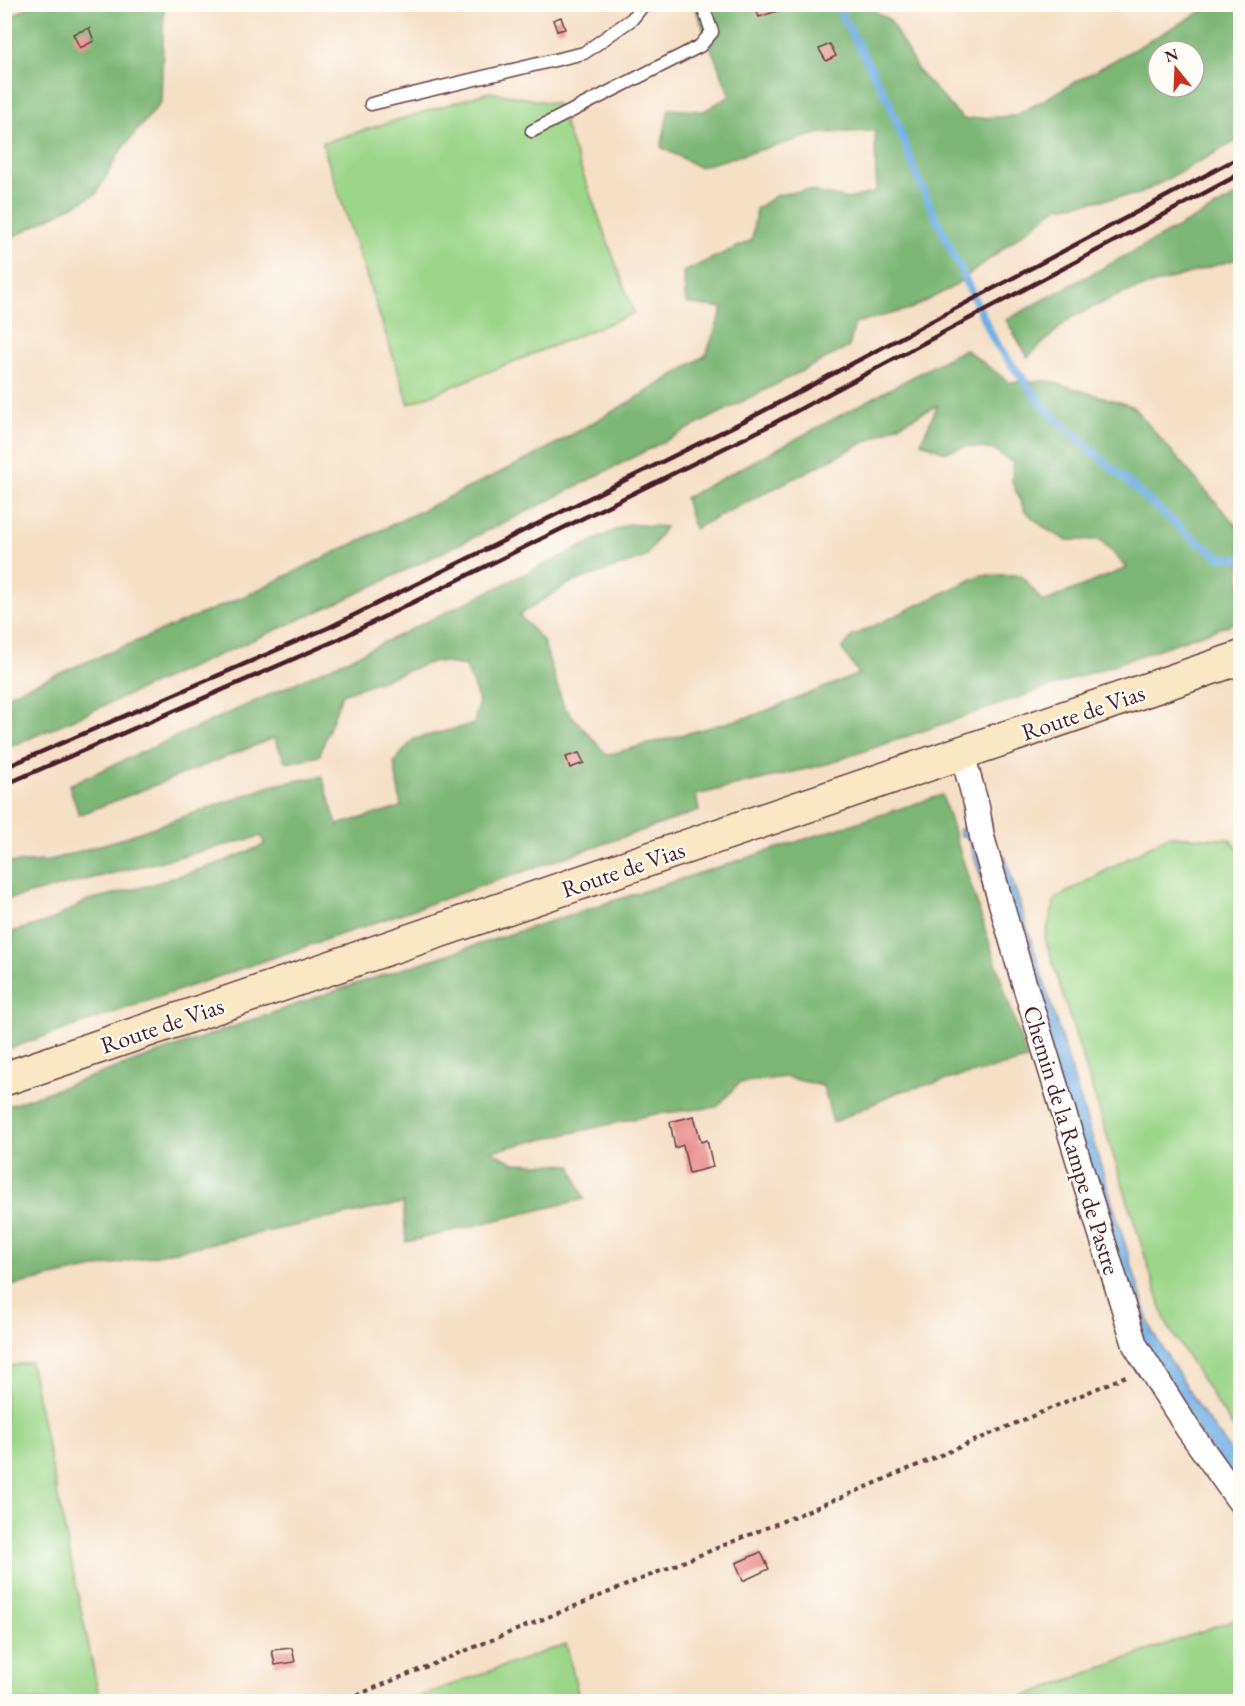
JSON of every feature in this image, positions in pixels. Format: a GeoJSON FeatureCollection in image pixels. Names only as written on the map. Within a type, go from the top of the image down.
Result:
{"type":"FeatureCollection","features":[{"type":"Feature","properties":{"kind":"main road","name":"Route de Vias"},"geometry":{"type":"LineString","coordinates":[[4,1079],[1240,658]]}},
{"type":"Feature","properties":{"kind":"street","name":"Chemin de la Rampe de Pastre"},"geometry":{"type":"LineString","coordinates":[[962,753],[985,848],[1096,1224],[1135,1345],[1188,1429],[1240,1502]]}},
{"type":"Feature","properties":{"kind":"lane"},"geometry":{"type":"LineString","coordinates":[[371,104],[584,53],[632,19],[644,4]]}},
{"type":"Feature","properties":{"kind":"lane"},"geometry":{"type":"LineString","coordinates":[[532,131],[700,46],[712,32],[702,4]]}},
{"type":"Feature","properties":{"kind":"path"},"geometry":{"type":"LineString","coordinates":[[340,1701],[864,1488],[1149,1367]]}},
{"type":"Feature","properties":{"kind":"green space"},"geometry":{"type":"Polygon","coordinates":[[[32,5],[173,5],[164,8],[161,102],[121,150],[96,194],[5,241],[4,21],[32,5]]]}},
{"type":"Feature","properties":{"kind":"green space"},"geometry":{"type":"Polygon","coordinates":[[[694,5],[864,5],[890,20],[918,71],[963,119],[1015,116],[1146,43],[1146,99],[1206,99],[1206,39],[1152,39],[1213,5],[1240,5],[1240,139],[1140,194],[1058,207],[951,288],[910,309],[855,323],[849,347],[536,507],[344,600],[10,747],[5,734],[5,696],[247,595],[534,456],[642,395],[706,355],[723,308],[686,303],[683,272],[752,240],[756,209],[777,195],[807,190],[848,199],[876,192],[875,131],[821,133],[699,167],[661,147],[669,109],[704,111],[730,96],[694,5]]]}},
{"type":"Feature","properties":{"kind":"green space"},"geometry":{"type":"Polygon","coordinates":[[[489,92],[557,104],[634,313],[409,404],[322,143],[489,92]]]}},
{"type":"Feature","properties":{"kind":"green space"},"geometry":{"type":"Polygon","coordinates":[[[1240,194],[1240,258],[1121,294],[1070,318],[1028,357],[1006,320],[1240,194]]]}},
{"type":"Feature","properties":{"kind":"green space"},"geometry":{"type":"Polygon","coordinates":[[[965,349],[1009,382],[1049,381],[1132,406],[1240,530],[1240,621],[827,764],[696,795],[699,811],[5,1050],[5,934],[52,920],[88,900],[147,886],[220,863],[264,845],[262,836],[5,900],[5,863],[47,861],[117,840],[274,785],[322,776],[337,825],[401,807],[394,762],[414,739],[474,724],[479,701],[466,666],[435,661],[342,694],[319,756],[286,763],[274,738],[79,815],[69,785],[364,652],[628,524],[665,527],[646,557],[568,584],[519,615],[543,641],[564,707],[607,755],[755,715],[859,674],[842,649],[852,636],[981,575],[1021,575],[1043,602],[1127,568],[1101,540],[1066,540],[1047,530],[1025,511],[1012,482],[1013,463],[994,450],[967,446],[945,452],[921,442],[938,405],[694,529],[685,498],[965,349]]]}},
{"type":"Feature","properties":{"kind":"green space"},"geometry":{"type":"Polygon","coordinates":[[[942,795],[1027,1060],[898,1092],[833,1123],[823,1086],[785,1077],[739,1083],[717,1107],[655,1114],[491,1151],[514,1163],[571,1165],[584,1199],[406,1242],[403,1203],[5,1287],[5,1107],[343,988],[942,795]]]}},
{"type":"Feature","properties":{"kind":"green space"},"geometry":{"type":"Polygon","coordinates":[[[1168,836],[1229,839],[1240,850],[1240,1439],[1166,1323],[1045,938],[1055,899],[1168,836]]]}},
{"type":"Feature","properties":{"kind":"green space"},"geometry":{"type":"Polygon","coordinates":[[[30,1362],[100,1701],[5,1701],[5,1367],[30,1362]]]}},
{"type":"Feature","properties":{"kind":"green space"},"geometry":{"type":"Polygon","coordinates":[[[1240,1617],[1240,1701],[1011,1701],[1240,1617]]]}},
{"type":"Feature","properties":{"kind":"green space"},"geometry":{"type":"Polygon","coordinates":[[[566,1644],[580,1701],[406,1701],[566,1644]]]}},
{"type":"Feature","properties":{"kind":"water"},"geometry":{"type":"Polygon","coordinates":[[[990,818],[992,825],[986,827],[995,859],[1005,856],[1152,1331],[1201,1411],[1240,1463],[1240,1496],[1136,1335],[967,836],[961,836],[958,830],[990,818]]]}},
{"type":"Feature","properties":{"kind":"building"},"geometry":{"type":"Polygon","coordinates":[[[754,4],[795,4],[795,5],[759,17],[754,4]]]}},
{"type":"Feature","properties":{"kind":"building"},"geometry":{"type":"Polygon","coordinates":[[[561,17],[565,29],[557,31],[553,20],[561,17]]]}},
{"type":"Feature","properties":{"kind":"building"},"geometry":{"type":"Polygon","coordinates":[[[89,28],[94,41],[80,48],[73,34],[89,28]]]}},
{"type":"Feature","properties":{"kind":"building"},"geometry":{"type":"Polygon","coordinates":[[[830,44],[836,56],[826,61],[819,49],[830,44]]]}},
{"type":"Feature","properties":{"kind":"building"},"geometry":{"type":"Polygon","coordinates":[[[579,753],[584,763],[570,768],[566,757],[579,753]]]}},
{"type":"Feature","properties":{"kind":"building"},"geometry":{"type":"Polygon","coordinates":[[[694,1116],[701,1142],[707,1140],[713,1167],[689,1173],[683,1145],[675,1148],[670,1122],[694,1116]]]}},
{"type":"Feature","properties":{"kind":"building"},"geometry":{"type":"Polygon","coordinates":[[[761,1552],[769,1569],[743,1581],[736,1563],[761,1552]]]}},
{"type":"Feature","properties":{"kind":"building"},"geometry":{"type":"Polygon","coordinates":[[[292,1648],[295,1662],[275,1665],[272,1650],[292,1648]]]}},
{"type":"Feature","properties":{"kind":"waterway"},"geometry":{"type":"LineString","coordinates":[[836,4],[889,102],[920,184],[995,342],[1044,407],[1074,435],[1187,534],[1218,556],[1240,559]]}},
{"type":"Feature","properties":{"kind":"railway"},"geometry":{"type":"LineString","coordinates":[[4,768],[330,627],[752,417],[1240,157]]}},
{"type":"Feature","properties":{"kind":"railway"},"geometry":{"type":"LineString","coordinates":[[4,785],[337,640],[759,431],[1240,174]]}}]}
